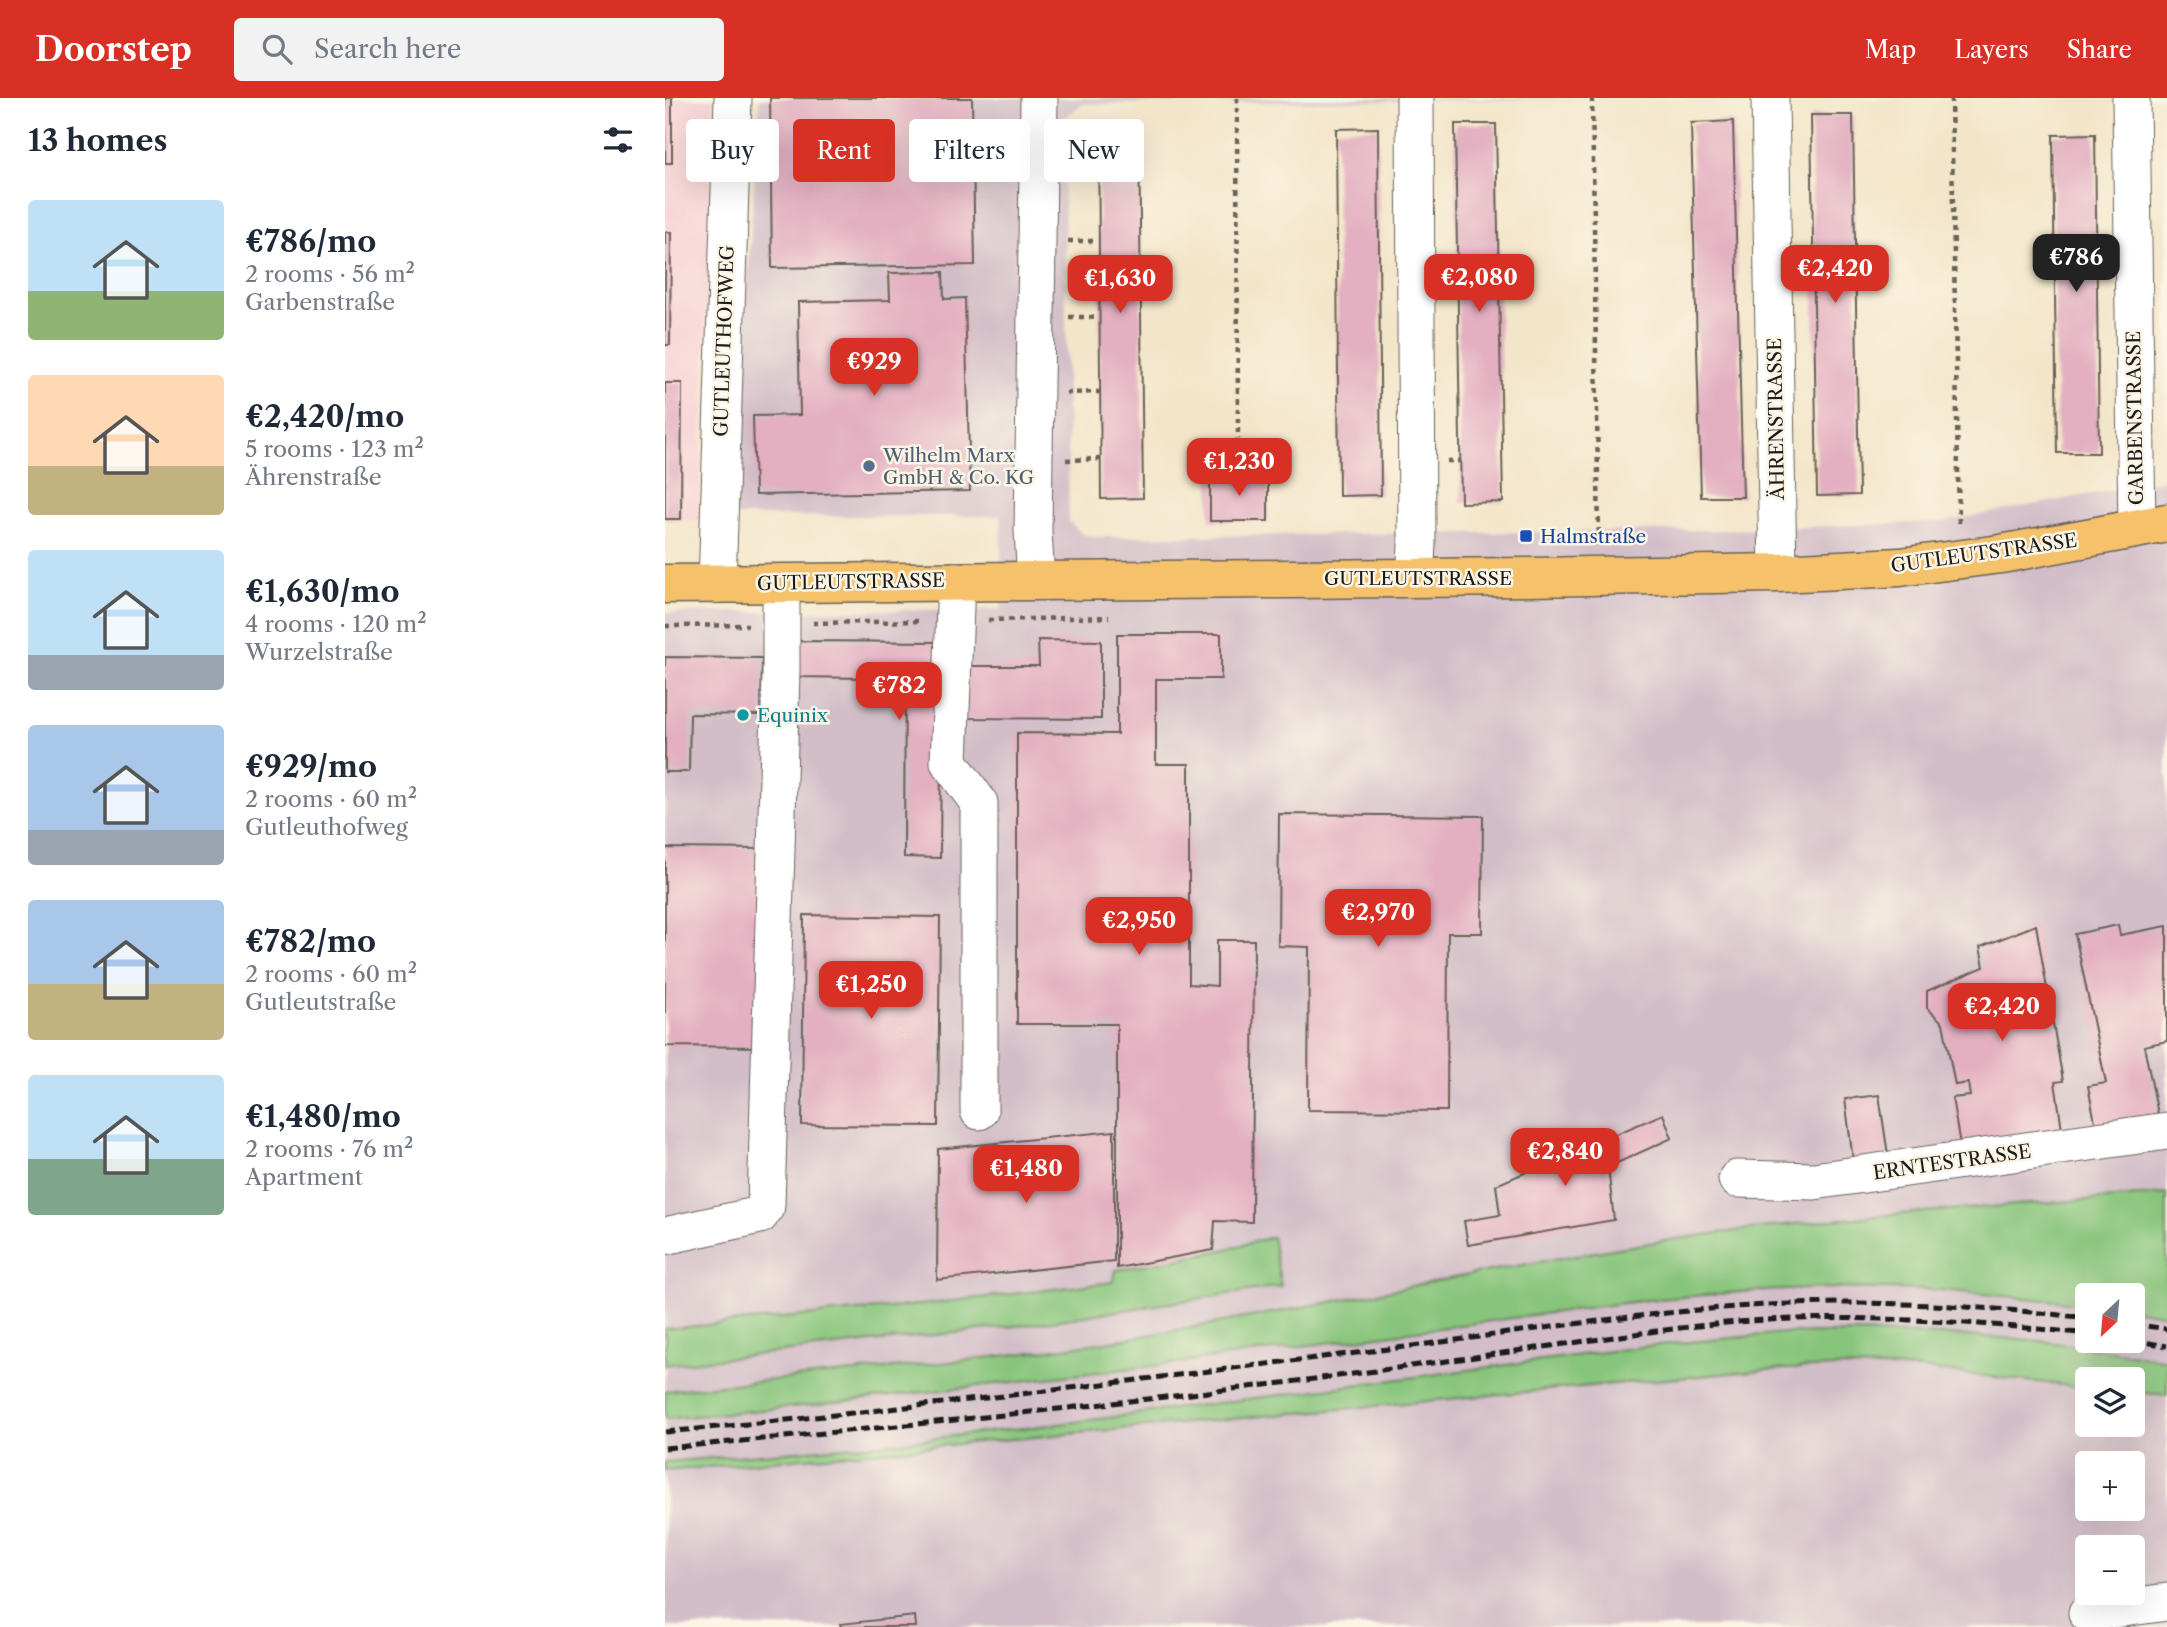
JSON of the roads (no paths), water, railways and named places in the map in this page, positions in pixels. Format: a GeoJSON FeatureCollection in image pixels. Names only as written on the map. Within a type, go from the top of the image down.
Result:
{"type":"FeatureCollection","features":[{"type":"Feature","properties":{"kind":"main road","name":"GUTLEUTSTRASSE"},"geometry":{"type":"LineString","coordinates":[[665,584],[1778,573],[1900,567],[2001,554],[2152,526]]}},
{"type":"Feature","properties":{"kind":"street","name":"GUTLEUTHOFWEG"},"geometry":{"type":"LineString","coordinates":[[717,584],[733,98]]}},
{"type":"Feature","properties":{"kind":"street"},"geometry":{"type":"LineString","coordinates":[[1036,580],[1033,531],[1039,98]]}},
{"type":"Feature","properties":{"kind":"street"},"geometry":{"type":"LineString","coordinates":[[1415,98],[1415,578]]}},
{"type":"Feature","properties":{"kind":"street","name":"ÄHRENSTRASSE"},"geometry":{"type":"LineString","coordinates":[[1770,98],[1778,573]]}},
{"type":"Feature","properties":{"kind":"street","name":"GARBENSTRASSE"},"geometry":{"type":"LineString","coordinates":[[2131,98],[2152,526]]}},
{"type":"Feature","properties":{"kind":"street"},"geometry":{"type":"LineString","coordinates":[[955,581],[949,762],[979,803],[979,1111]]}},
{"type":"Feature","properties":{"kind":"street"},"geometry":{"type":"LineString","coordinates":[[665,1236],[760,1215],[766,1206],[781,672],[781,584]]}},
{"type":"Feature","properties":{"kind":"street","name":"ERNTESTRASSE"},"geometry":{"type":"LineString","coordinates":[[1737,1179],[1814,1181],[2167,1131]]}},
{"type":"Feature","properties":{"kind":"street"},"geometry":{"type":"LineString","coordinates":[[2087,1613],[2167,1602]]}},
{"type":"Feature","properties":{"kind":"railway"},"geometry":{"type":"LineString","coordinates":[[665,1432],[1019,1394],[1722,1308],[1813,1303],[1905,1304],[2075,1317]]}},
{"type":"Feature","properties":{"kind":"railway"},"geometry":{"type":"LineString","coordinates":[[665,1448],[1164,1397],[1750,1321],[1835,1318],[1919,1320],[2075,1333]]}},
{"type":"Feature","properties":{"kind":"railway"},"geometry":{"type":"LineString","coordinates":[[2145,1326],[2167,1329]]}},
{"type":"Feature","properties":{"kind":"railway"},"geometry":{"type":"LineString","coordinates":[[2145,1342],[2167,1346]]}},
{"type":"Feature","properties":{"kind":"place","name":"Wilhelm Marx GmbH & Co. KG"},"geometry":{"type":"Point","coordinates":[869,466]}},
{"type":"Feature","properties":{"kind":"place","name":"Halmstraße"},"geometry":{"type":"Point","coordinates":[1526,536]}},
{"type":"Feature","properties":{"kind":"place","name":"Equinix"},"geometry":{"type":"Point","coordinates":[743,715]}}]}
